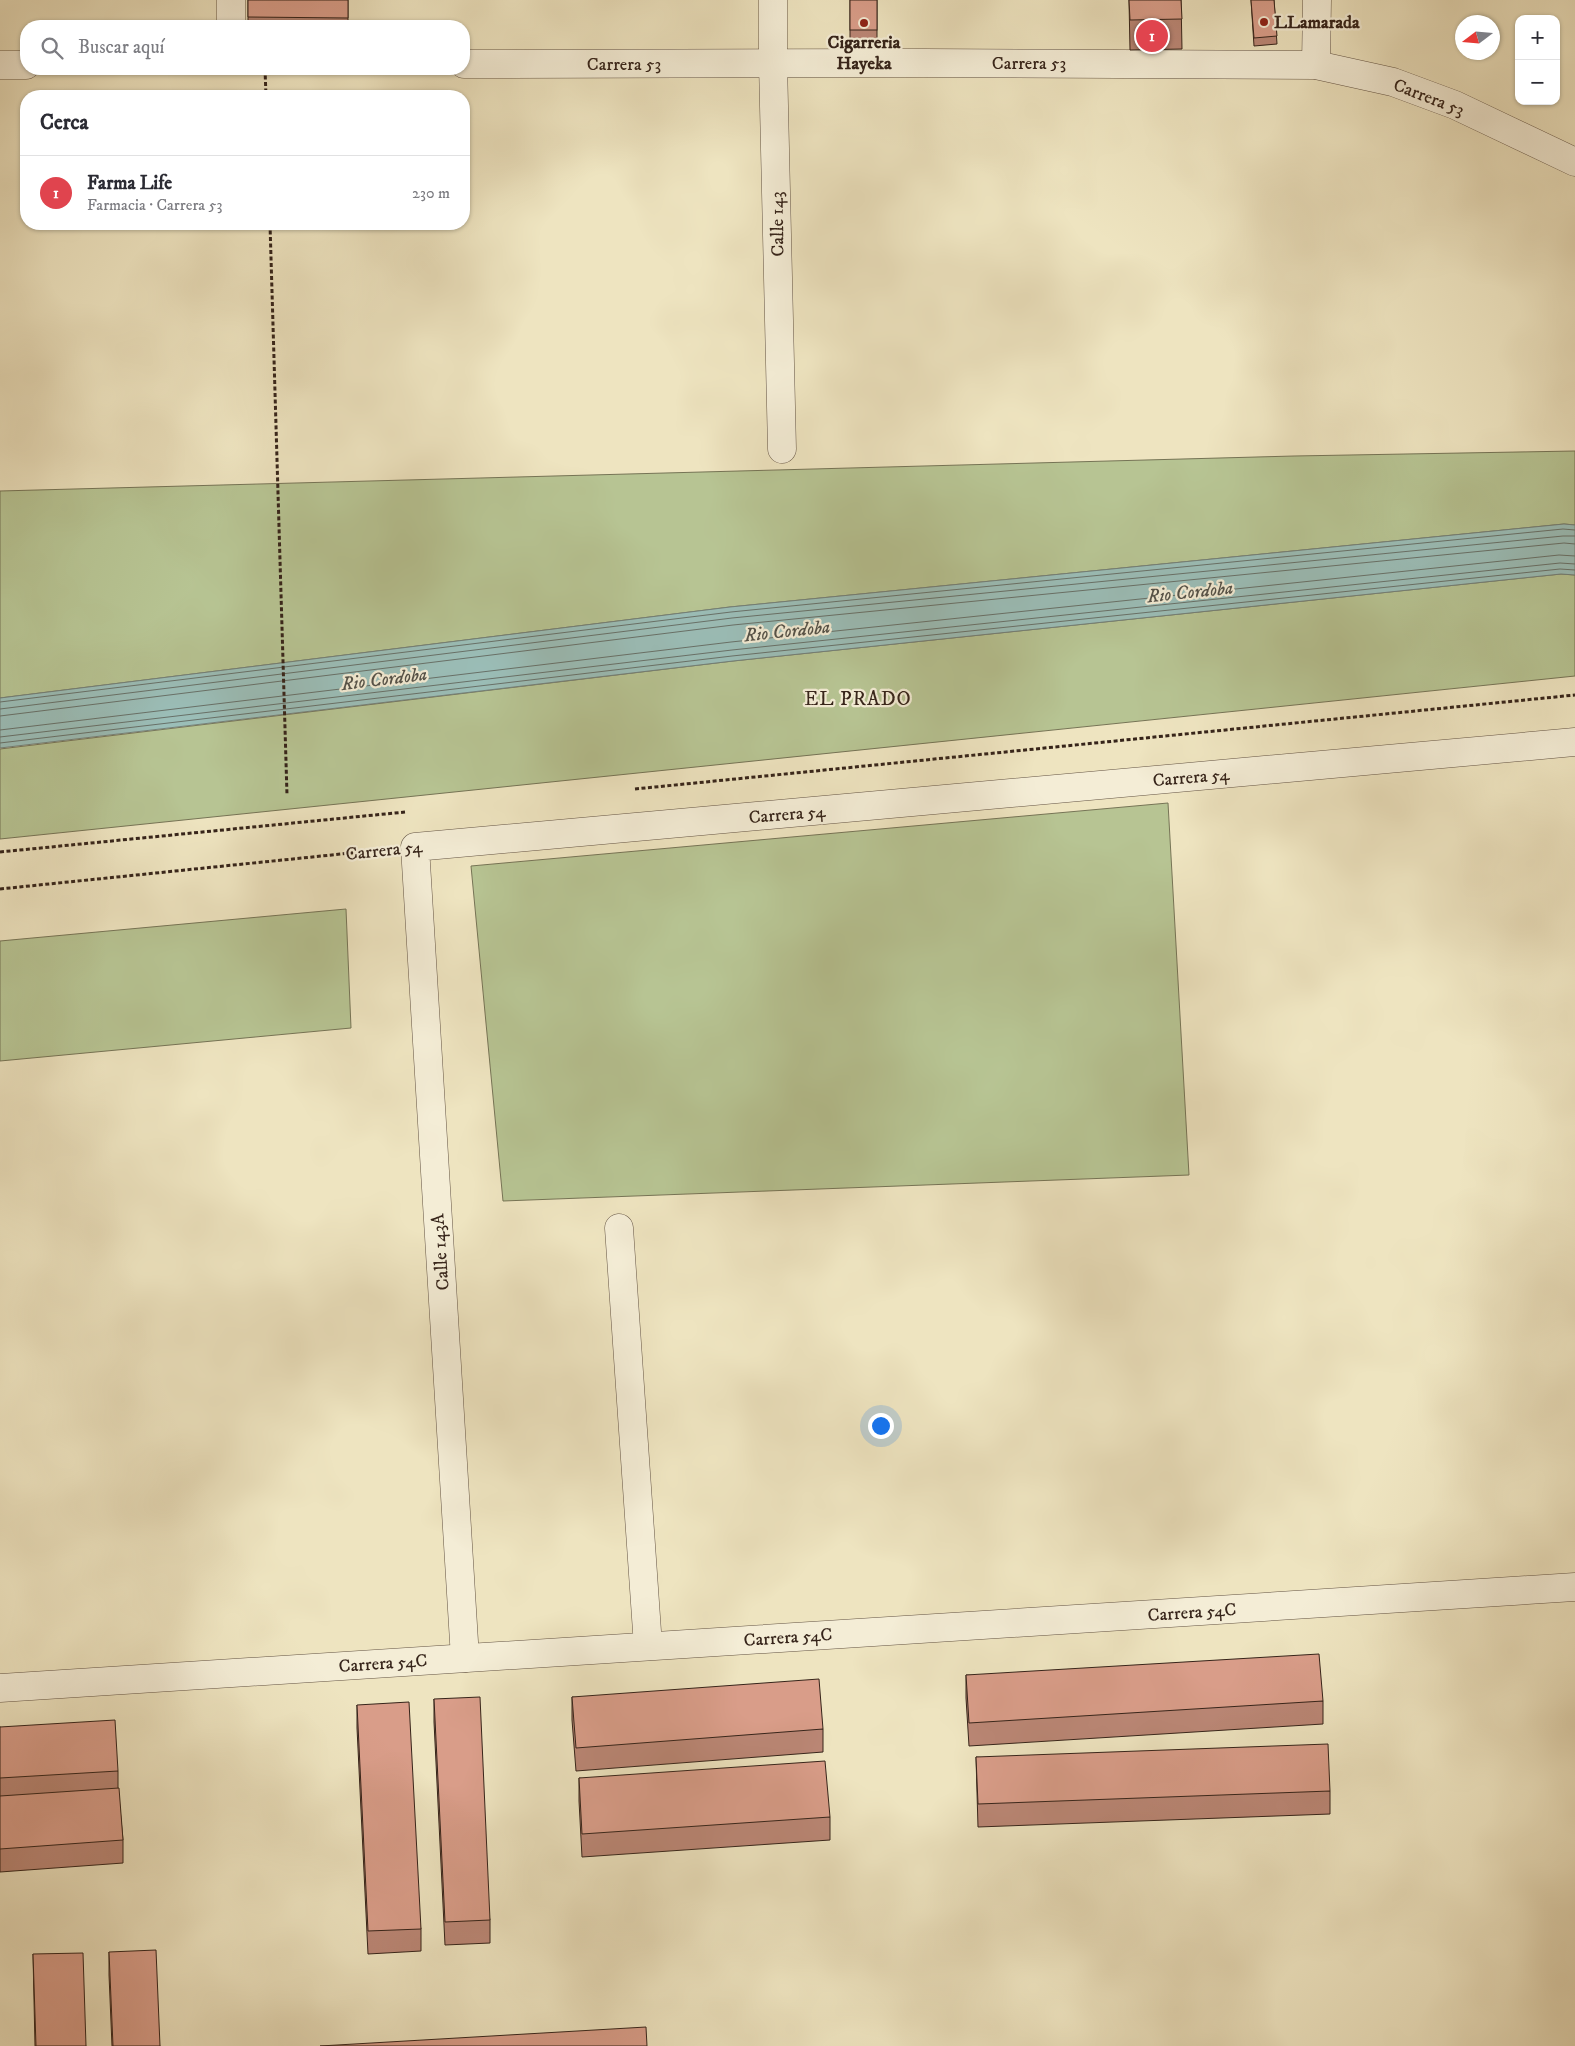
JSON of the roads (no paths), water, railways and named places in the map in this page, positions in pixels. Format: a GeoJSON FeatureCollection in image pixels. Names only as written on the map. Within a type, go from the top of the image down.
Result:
{"type":"FeatureCollection","features":[{"type":"Feature","properties":{"kind":"street"},"geometry":{"type":"LineString","coordinates":[[231,0],[231,20]]}},
{"type":"Feature","properties":{"kind":"street","name":"Calle 143"},"geometry":{"type":"LineString","coordinates":[[773,0],[782,449]]}},
{"type":"Feature","properties":{"kind":"street"},"geometry":{"type":"LineString","coordinates":[[1316,65],[1317,0]]}},
{"type":"Feature","properties":{"kind":"street","name":"Carrera 53"},"geometry":{"type":"LineString","coordinates":[[470,64],[1316,65],[1402,85],[1455,105],[1575,162]]}},
{"type":"Feature","properties":{"kind":"street"},"geometry":{"type":"LineString","coordinates":[[0,65],[20,65]]}},
{"type":"Feature","properties":{"kind":"street","name":"Carrera 54"},"geometry":{"type":"LineString","coordinates":[[415,847],[1575,742]]}},
{"type":"Feature","properties":{"kind":"street","name":"Calle 143A"},"geometry":{"type":"LineString","coordinates":[[415,847],[465,1658]]}},
{"type":"Feature","properties":{"kind":"street"},"geometry":{"type":"LineString","coordinates":[[619,1228],[648,1646]]}},
{"type":"Feature","properties":{"kind":"street","name":"Carrera 54C"},"geometry":{"type":"LineString","coordinates":[[0,1688],[1575,1587]]}},
{"type":"Feature","properties":{"kind":"water","name":"Rio Cordoba"},"geometry":{"type":"Polygon","coordinates":[[[1564,524],[1575,525],[1575,575],[1561,574],[733,661],[0,748],[0,698],[730,607],[1564,524]]]}},
{"type":"Feature","properties":{"kind":"place","name":"LLamarada"},"geometry":{"type":"Point","coordinates":[1264,22]}},
{"type":"Feature","properties":{"kind":"place","name":"Cigarreria Hayeka"},"geometry":{"type":"Point","coordinates":[864,23]}},
{"type":"Feature","properties":{"kind":"place","name":"Farma Life"},"geometry":{"type":"Point","coordinates":[1152,36]}},
{"type":"Feature","properties":{"kind":"district","name":"EL PRADO"},"geometry":{"type":"Point","coordinates":[858,698]}}]}
